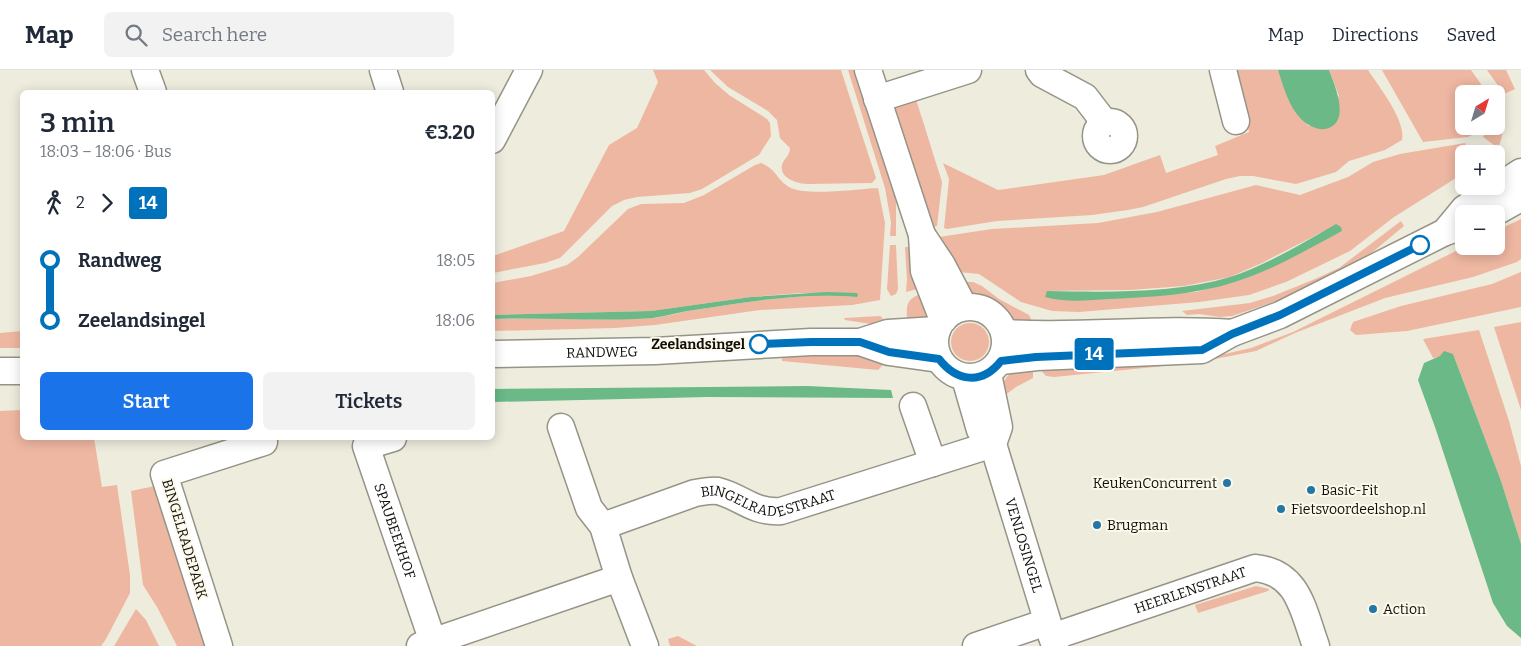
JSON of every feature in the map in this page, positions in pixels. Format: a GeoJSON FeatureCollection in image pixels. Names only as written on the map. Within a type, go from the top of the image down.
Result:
{"type":"FeatureCollection","features":[{"type":"Feature","properties":{"kind":"street"},"geometry":{"type":"LineString","coordinates":[[145,70],[152,90]]}},
{"type":"Feature","properties":{"kind":"street"},"geometry":{"type":"LineString","coordinates":[[383,70],[389,90]]}},
{"type":"Feature","properties":{"kind":"street"},"geometry":{"type":"LineString","coordinates":[[495,134],[529,70]]}},
{"type":"Feature","properties":{"kind":"street"},"geometry":{"type":"LineString","coordinates":[[868,70],[922,235],[924,271],[948,319]]}},
{"type":"Feature","properties":{"kind":"street"},"geometry":{"type":"LineString","coordinates":[[878,99],[968,70]]}},
{"type":"Feature","properties":{"kind":"street"},"geometry":{"type":"LineString","coordinates":[[1039,70],[1042,74],[1085,97],[1105,124]]}},
{"type":"Feature","properties":{"kind":"street"},"geometry":{"type":"LineString","coordinates":[[1223,70],[1236,121]]}},
{"type":"Feature","properties":{"kind":"street"},"geometry":{"type":"LineString","coordinates":[[1469,205],[1521,172]]}},
{"type":"Feature","properties":{"kind":"street"},"geometry":{"type":"LineString","coordinates":[[1505,207],[1521,198]]}},
{"type":"Feature","properties":{"kind":"street"},"geometry":{"type":"LineString","coordinates":[[984,371],[1005,352],[1005,333],[1000,324],[989,313],[975,307],[948,319],[935,340],[939,359],[946,368],[955,374],[984,371],[1036,357],[1202,350],[1232,334],[1280,315],[1455,229]]}},
{"type":"Feature","properties":{"kind":"street","name":"RANDWEG"},"geometry":{"type":"LineString","coordinates":[[495,354],[655,351],[811,342],[860,342],[888,333],[948,319]]}},
{"type":"Feature","properties":{"kind":"street"},"geometry":{"type":"LineString","coordinates":[[1005,333],[1036,335],[1198,330],[1232,334]]}},
{"type":"Feature","properties":{"kind":"street","name":"RANDWEG"},"geometry":{"type":"LineString","coordinates":[[860,342],[889,352],[939,359]]}},
{"type":"Feature","properties":{"kind":"street"},"geometry":{"type":"LineString","coordinates":[[0,354],[20,354]]}},
{"type":"Feature","properties":{"kind":"street"},"geometry":{"type":"LineString","coordinates":[[0,371],[20,371]]}},
{"type":"Feature","properties":{"kind":"street","name":"VENLOSINGEL"},"geometry":{"type":"LineString","coordinates":[[984,371],[980,430],[992,444],[1052,635]]}},
{"type":"Feature","properties":{"kind":"street"},"geometry":{"type":"LineString","coordinates":[[913,406],[933,463]]}},
{"type":"Feature","properties":{"kind":"street"},"geometry":{"type":"LineString","coordinates":[[561,427],[589,508],[603,526],[619,578],[646,646]]}},
{"type":"Feature","properties":{"kind":"street","name":"SPAUBEEKHOF"},"geometry":{"type":"LineString","coordinates":[[386,440],[366,446],[426,644]]}},
{"type":"Feature","properties":{"kind":"street","name":"BINGELRADEPARK"},"geometry":{"type":"LineString","coordinates":[[218,646],[164,474],[264,442]]}},
{"type":"Feature","properties":{"kind":"street","name":"BINGELRADESTRAAT"},"geometry":{"type":"LineString","coordinates":[[603,526],[695,493],[707,491],[718,491],[758,509],[770,512],[781,511],[992,444]]}},
{"type":"Feature","properties":{"kind":"street","name":"HEERLENSTRAAT"},"geometry":{"type":"LineString","coordinates":[[976,646],[1052,635],[1255,568],[1267,569],[1288,581],[1297,593],[1316,646]]}},
{"type":"Feature","properties":{"kind":"street"},"geometry":{"type":"LineString","coordinates":[[426,644],[619,578]]}},
{"type":"Feature","properties":{"kind":"shaded area"},"geometry":{"type":"Polygon","coordinates":[[[653,70],[704,70],[729,95],[767,119],[770,123],[771,136],[759,155],[702,189],[690,193],[637,197],[624,200],[612,206],[560,258],[545,263],[495,273],[495,255],[564,231],[609,145],[637,128],[658,82],[653,70]]]}},
{"type":"Feature","properties":{"kind":"shaded area"},"geometry":{"type":"Polygon","coordinates":[[[710,70],[841,70],[876,178],[872,183],[808,184],[791,180],[782,170],[782,165],[790,148],[780,138],[777,120],[768,111],[728,87],[710,70]]]}},
{"type":"Feature","properties":{"kind":"shaded area"},"geometry":{"type":"Polygon","coordinates":[[[848,70],[858,70],[896,196],[896,236],[890,236],[891,222],[885,188],[848,70]]]}},
{"type":"Feature","properties":{"kind":"shaded area"},"geometry":{"type":"Polygon","coordinates":[[[1231,70],[1278,70],[1286,93],[1294,108],[1309,126],[1339,96],[1329,70],[1368,70],[1396,114],[1400,123],[1402,140],[1385,150],[1349,161],[1336,172],[1296,184],[1253,176],[1240,176],[1128,210],[1092,215],[997,221],[944,228],[949,179],[943,163],[998,190],[1104,175],[1160,155],[1166,173],[1218,155],[1215,146],[1249,132],[1245,110],[1231,70]]]}},
{"type":"Feature","properties":{"kind":"shaded area"},"geometry":{"type":"Polygon","coordinates":[[[1278,70],[1329,70],[1335,85],[1340,112],[1338,120],[1333,126],[1318,129],[1301,119],[1290,102],[1278,70]]]}},
{"type":"Feature","properties":{"kind":"shaded area"},"geometry":{"type":"Polygon","coordinates":[[[1382,70],[1471,70],[1482,85],[1455,85],[1455,135],[1472,135],[1423,142],[1382,70]]]}},
{"type":"Feature","properties":{"kind":"shaded area"},"geometry":{"type":"Polygon","coordinates":[[[1487,70],[1506,70],[1515,89],[1505,94],[1505,85],[1498,85],[1487,70]]]}},
{"type":"Feature","properties":{"kind":"shaded area"},"geometry":{"type":"Polygon","coordinates":[[[915,96],[942,182],[937,226],[934,227],[892,104],[915,96]]]}},
{"type":"Feature","properties":{"kind":"shaded area"},"geometry":{"type":"Polygon","coordinates":[[[1484,135],[1502,135],[1499,145],[1494,145],[1483,137],[1484,135]]]}},
{"type":"Feature","properties":{"kind":"shaded area"},"geometry":{"type":"Polygon","coordinates":[[[1465,143],[1466,145],[1455,145],[1455,179],[1394,217],[1350,251],[1286,282],[1249,295],[1199,302],[1079,312],[1052,311],[1021,302],[979,274],[958,272],[950,268],[939,237],[992,229],[1098,223],[1157,212],[1256,185],[1300,195],[1348,177],[1373,162],[1400,154],[1465,143]],[[1342,231],[1320,233],[1230,277],[1184,286],[1130,290],[1047,291],[1076,300],[1196,292],[1235,282],[1261,272],[1342,231]]]}},
{"type":"Feature","properties":{"kind":"shaded area"},"geometry":{"type":"Polygon","coordinates":[[[761,163],[770,168],[791,188],[809,192],[878,188],[885,223],[880,300],[852,305],[760,310],[655,325],[615,328],[495,331],[495,319],[653,318],[694,310],[775,299],[816,296],[857,297],[858,295],[801,293],[751,297],[651,311],[495,315],[495,283],[531,276],[567,265],[578,257],[628,209],[641,204],[684,203],[704,195],[761,163]]]}},
{"type":"Feature","properties":{"kind":"shaded area"},"geometry":{"type":"Polygon","coordinates":[[[1521,219],[1521,259],[1517,262],[1473,277],[1385,298],[1295,333],[1256,351],[1194,363],[1054,377],[1046,376],[1039,368],[1207,358],[1251,348],[1293,332],[1455,251],[1455,255],[1505,255],[1505,227],[1521,219]]]}},
{"type":"Feature","properties":{"kind":"shaded area"},"geometry":{"type":"Polygon","coordinates":[[[1401,221],[1404,226],[1363,260],[1285,298],[1232,316],[1187,315],[1182,311],[1250,303],[1315,279],[1339,268],[1401,221]]]}},
{"type":"Feature","properties":{"kind":"shaded area"},"geometry":{"type":"Polygon","coordinates":[[[1336,224],[1341,227],[1342,231],[1277,265],[1249,277],[1220,286],[1173,295],[1078,301],[1045,297],[1047,291],[1139,291],[1208,283],[1257,267],[1336,224]]]}},
{"type":"Feature","properties":{"kind":"shaded area"},"geometry":{"type":"Polygon","coordinates":[[[890,245],[896,245],[898,289],[896,294],[891,296],[887,289],[890,245]]]}},
{"type":"Feature","properties":{"kind":"shaded area"},"geometry":{"type":"Polygon","coordinates":[[[905,247],[910,247],[921,288],[906,292],[907,280],[905,247]]]}},
{"type":"Feature","properties":{"kind":"shaded area"},"geometry":{"type":"Polygon","coordinates":[[[1521,272],[1521,307],[1407,331],[1356,335],[1350,330],[1353,322],[1401,306],[1492,284],[1521,272]]]}},
{"type":"Feature","properties":{"kind":"shaded area"},"geometry":{"type":"Polygon","coordinates":[[[961,282],[973,282],[982,286],[999,299],[1029,315],[1031,319],[1030,327],[1018,323],[991,301],[970,295],[961,282]]]}},
{"type":"Feature","properties":{"kind":"shaded area"},"geometry":{"type":"Polygon","coordinates":[[[827,292],[857,293],[858,295],[857,297],[816,296],[775,299],[694,310],[653,318],[613,320],[495,319],[495,315],[651,311],[751,297],[827,292]]]}},
{"type":"Feature","properties":{"kind":"shaded area"},"geometry":{"type":"Polygon","coordinates":[[[925,292],[928,316],[922,322],[907,324],[908,303],[925,292]]]}},
{"type":"Feature","properties":{"kind":"shaded area"},"geometry":{"type":"Polygon","coordinates":[[[880,316],[889,324],[878,325],[845,320],[844,318],[880,316]]]}},
{"type":"Feature","properties":{"kind":"shaded area"},"geometry":{"type":"Polygon","coordinates":[[[1521,322],[1521,410],[1494,327],[1521,322]]]}},
{"type":"Feature","properties":{"kind":"shaded area"},"geometry":{"type":"Polygon","coordinates":[[[970,323],[983,329],[989,342],[983,355],[970,361],[957,355],[951,342],[957,329],[970,323]]]}},
{"type":"Feature","properties":{"kind":"shaded area"},"geometry":{"type":"Polygon","coordinates":[[[1479,330],[1509,421],[1521,466],[1521,544],[1501,481],[1453,354],[1433,358],[1423,339],[1479,330]]]}},
{"type":"Feature","properties":{"kind":"shaded area"},"geometry":{"type":"Polygon","coordinates":[[[20,331],[20,348],[0,348],[0,333],[20,331]]]}},
{"type":"Feature","properties":{"kind":"shaded area"},"geometry":{"type":"Polygon","coordinates":[[[1444,351],[1453,354],[1501,481],[1521,544],[1521,638],[1507,626],[1493,603],[1418,380],[1424,363],[1440,356],[1444,351]]]}},
{"type":"Feature","properties":{"kind":"shaded area"},"geometry":{"type":"Polygon","coordinates":[[[782,353],[833,353],[889,359],[878,370],[782,361],[782,353]]]}},
{"type":"Feature","properties":{"kind":"shaded area"},"geometry":{"type":"Polygon","coordinates":[[[1033,367],[1033,378],[1016,387],[1000,399],[1003,384],[1008,376],[1017,371],[1033,367]]]}},
{"type":"Feature","properties":{"kind":"shaded area"},"geometry":{"type":"Polygon","coordinates":[[[807,386],[891,390],[893,398],[707,397],[495,402],[495,389],[807,386]]]}},
{"type":"Feature","properties":{"kind":"shaded area"},"geometry":{"type":"Polygon","coordinates":[[[20,410],[20,440],[94,440],[102,487],[117,485],[130,575],[130,593],[101,646],[0,646],[0,411],[20,410]]]}},
{"type":"Feature","properties":{"kind":"shaded area"},"geometry":{"type":"Polygon","coordinates":[[[155,486],[210,646],[177,646],[157,607],[143,585],[131,491],[155,486]]]}},
{"type":"Feature","properties":{"kind":"shaded area"},"geometry":{"type":"Polygon","coordinates":[[[1256,586],[1269,589],[1268,591],[1198,613],[1195,605],[1256,586]]]}},
{"type":"Feature","properties":{"kind":"shaded area"},"geometry":{"type":"Polygon","coordinates":[[[136,609],[146,620],[159,646],[114,646],[136,609]]]}},
{"type":"Feature","properties":{"kind":"shaded area"},"geometry":{"type":"Polygon","coordinates":[[[678,636],[697,646],[670,646],[668,639],[678,636]]]}},
{"type":"Feature","properties":{"kind":"bus line","name":"14"},"geometry":{"type":"LineString","coordinates":[[759,344],[860,342],[889,352],[939,359],[946,368],[965,378],[988,374],[1001,361],[1036,357],[1202,350],[1232,334],[1280,315],[1420,245]]}},
{"type":"Feature","properties":{"kind":"place","name":"Zeelandsingel"},"geometry":{"type":"Point","coordinates":[759,344]}},
{"type":"Feature","properties":{"kind":"place","name":"KeukenConcurrent"},"geometry":{"type":"Point","coordinates":[1227,483]}},
{"type":"Feature","properties":{"kind":"place","name":"Basic-Fit"},"geometry":{"type":"Point","coordinates":[1311,490]}},
{"type":"Feature","properties":{"kind":"place","name":"Fietsvoordeelshop.nl"},"geometry":{"type":"Point","coordinates":[1281,509]}},
{"type":"Feature","properties":{"kind":"place","name":"Brugman"},"geometry":{"type":"Point","coordinates":[1097,525]}},
{"type":"Feature","properties":{"kind":"place","name":"Action"},"geometry":{"type":"Point","coordinates":[1373,609]}}]}
